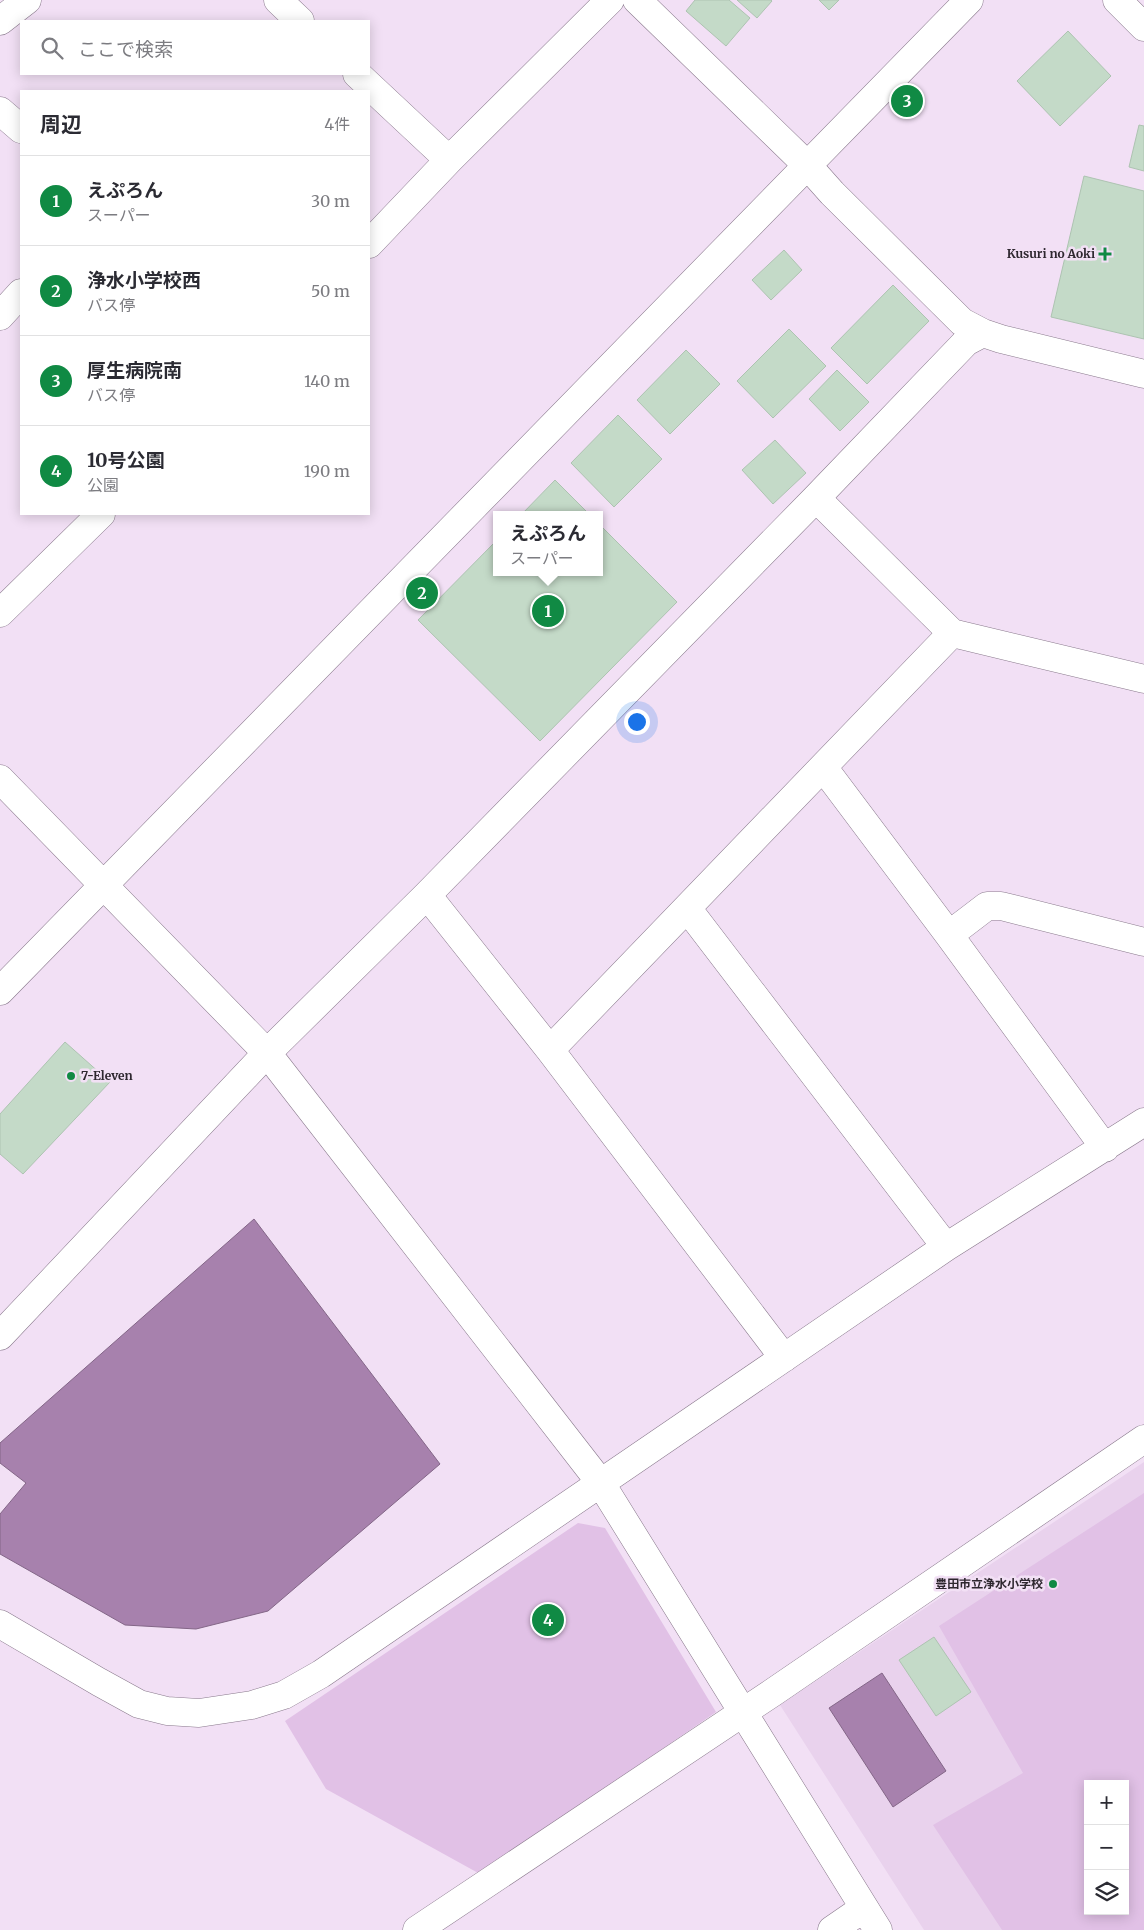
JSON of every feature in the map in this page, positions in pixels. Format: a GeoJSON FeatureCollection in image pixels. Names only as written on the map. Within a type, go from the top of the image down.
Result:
{"type":"FeatureCollection","features":[{"type":"Feature","properties":{"kind":"street"},"geometry":{"type":"LineString","coordinates":[[0,21],[27,0]]}},
{"type":"Feature","properties":{"kind":"street"},"geometry":{"type":"LineString","coordinates":[[278,0],[299,20]]}},
{"type":"Feature","properties":{"kind":"street"},"geometry":{"type":"LineString","coordinates":[[370,243],[449,160],[610,0]]}},
{"type":"Feature","properties":{"kind":"street"},"geometry":{"type":"LineString","coordinates":[[637,0],[808,166],[832,193],[962,322],[983,333],[1144,374]]}},
{"type":"Feature","properties":{"kind":"street"},"geometry":{"type":"LineString","coordinates":[[0,991],[969,0]]}},
{"type":"Feature","properties":{"kind":"street"},"geometry":{"type":"LineString","coordinates":[[1117,0],[1144,28]]}},
{"type":"Feature","properties":{"kind":"street"},"geometry":{"type":"LineString","coordinates":[[358,75],[449,160]]}},
{"type":"Feature","properties":{"kind":"street"},"geometry":{"type":"LineString","coordinates":[[0,111],[20,128]]}},
{"type":"Feature","properties":{"kind":"street"},"geometry":{"type":"LineString","coordinates":[[0,316],[20,294]]}},
{"type":"Feature","properties":{"kind":"street"},"geometry":{"type":"LineString","coordinates":[[0,1336],[267,1053],[427,894],[816,498],[966,342],[983,333]]}},
{"type":"Feature","properties":{"kind":"street"},"geometry":{"type":"LineString","coordinates":[[816,498],[952,633],[1144,679]]}},
{"type":"Feature","properties":{"kind":"street"},"geometry":{"type":"LineString","coordinates":[[1,612],[100,515]]}},
{"type":"Feature","properties":{"kind":"street"},"geometry":{"type":"LineString","coordinates":[[550,1050],[952,633]]}},
{"type":"Feature","properties":{"kind":"street"},"geometry":{"type":"LineString","coordinates":[[823,767],[1105,1148]]}},
{"type":"Feature","properties":{"kind":"street"},"geometry":{"type":"LineString","coordinates":[[0,779],[267,1053],[600,1482],[871,1919],[832,1930]]}},
{"type":"Feature","properties":{"kind":"street"},"geometry":{"type":"LineString","coordinates":[[427,894],[550,1050],[784,1358]]}},
{"type":"Feature","properties":{"kind":"street"},"geometry":{"type":"LineString","coordinates":[[949,935],[987,906],[1002,906],[1144,942]]}},
{"type":"Feature","properties":{"kind":"street"},"geometry":{"type":"LineString","coordinates":[[687,908],[946,1247]]}},
{"type":"Feature","properties":{"kind":"street"},"geometry":{"type":"LineString","coordinates":[[0,1624],[139,1704],[167,1711],[199,1713],[252,1705],[284,1695],[321,1674],[946,1247],[1144,1122]]}},
{"type":"Feature","properties":{"kind":"street"},"geometry":{"type":"LineString","coordinates":[[417,1930],[1144,1439]]}},
{"type":"Feature","properties":{"kind":"shaded area"},"geometry":{"type":"Polygon","coordinates":[[[254,1219],[440,1464],[268,1611],[196,1629],[125,1625],[0,1554],[0,1514],[26,1483],[0,1463],[0,1443],[254,1219]]]}},
{"type":"Feature","properties":{"kind":"shaded area","name":"豊田市立浄水小学校"},"geometry":{"type":"Polygon","coordinates":[[[1144,1462],[1144,1930],[924,1930],[780,1705],[1144,1462]]]}},
{"type":"Feature","properties":{"kind":"shaded area"},"geometry":{"type":"Polygon","coordinates":[[[1144,1493],[1144,1930],[1002,1930],[933,1825],[1023,1773],[939,1626],[1144,1493]]]}},
{"type":"Feature","properties":{"kind":"shaded area"},"geometry":{"type":"Polygon","coordinates":[[[578,1523],[605,1528],[716,1712],[480,1874],[326,1789],[285,1721],[578,1523]]]}},
{"type":"Feature","properties":{"kind":"shaded area"},"geometry":{"type":"Polygon","coordinates":[[[882,1673],[946,1771],[893,1807],[829,1708],[882,1673]]]}},
{"type":"Feature","properties":{"kind":"building"},"geometry":{"type":"Polygon","coordinates":[[[695,0],[729,0],[750,18],[726,46],[686,11],[695,0]]]}},
{"type":"Feature","properties":{"kind":"building"},"geometry":{"type":"Polygon","coordinates":[[[737,0],[771,0],[772,1],[757,18],[737,0]]]}},
{"type":"Feature","properties":{"kind":"building"},"geometry":{"type":"Polygon","coordinates":[[[819,0],[839,0],[829,10],[819,0]]]}},
{"type":"Feature","properties":{"kind":"building"},"geometry":{"type":"Polygon","coordinates":[[[1068,31],[1111,76],[1060,126],[1017,81],[1068,31]]]}},
{"type":"Feature","properties":{"kind":"building"},"geometry":{"type":"Polygon","coordinates":[[[1139,125],[1144,126],[1144,171],[1129,167],[1139,125]]]}},
{"type":"Feature","properties":{"kind":"building","name":"Kusuri no Aoki"},"geometry":{"type":"Polygon","coordinates":[[[1084,176],[1144,191],[1144,339],[1051,317],[1084,176]]]}},
{"type":"Feature","properties":{"kind":"building"},"geometry":{"type":"Polygon","coordinates":[[[784,250],[802,270],[771,300],[752,280],[784,250]]]}},
{"type":"Feature","properties":{"kind":"building"},"geometry":{"type":"Polygon","coordinates":[[[893,285],[929,321],[867,384],[831,348],[893,285]]]}},
{"type":"Feature","properties":{"kind":"building"},"geometry":{"type":"Polygon","coordinates":[[[789,329],[826,366],[773,418],[737,381],[789,329]]]}},
{"type":"Feature","properties":{"kind":"building"},"geometry":{"type":"Polygon","coordinates":[[[686,350],[720,384],[670,434],[637,400],[686,350]]]}},
{"type":"Feature","properties":{"kind":"building"},"geometry":{"type":"Polygon","coordinates":[[[837,370],[869,402],[840,431],[809,399],[837,370]]]}},
{"type":"Feature","properties":{"kind":"building"},"geometry":{"type":"Polygon","coordinates":[[[618,415],[662,459],[614,507],[571,463],[618,415]]]}},
{"type":"Feature","properties":{"kind":"building"},"geometry":{"type":"Polygon","coordinates":[[[775,440],[806,473],[773,504],[742,470],[775,440]]]}},
{"type":"Feature","properties":{"kind":"building"},"geometry":{"type":"Polygon","coordinates":[[[555,480],[586,511],[525,511],[555,480]]]}},
{"type":"Feature","properties":{"kind":"building"},"geometry":{"type":"Polygon","coordinates":[[[603,528],[677,602],[540,741],[418,620],[493,544],[493,576],[603,576],[603,528]]]}},
{"type":"Feature","properties":{"kind":"building"},"geometry":{"type":"Polygon","coordinates":[[[65,1042],[110,1082],[23,1174],[0,1154],[0,1114],[65,1042]]]}},
{"type":"Feature","properties":{"kind":"building"},"geometry":{"type":"Polygon","coordinates":[[[934,1637],[971,1692],[936,1716],[899,1660],[934,1637]]]}},
{"type":"Feature","properties":{"kind":"place","name":"厚生病院南"},"geometry":{"type":"Point","coordinates":[907,101]}},
{"type":"Feature","properties":{"kind":"place","name":"Kusuri no Aoki"},"geometry":{"type":"Point","coordinates":[1105,254]}},
{"type":"Feature","properties":{"kind":"place","name":"浄水小学校西"},"geometry":{"type":"Point","coordinates":[422,593]}},
{"type":"Feature","properties":{"kind":"place","name":"えぷろん"},"geometry":{"type":"Point","coordinates":[548,611]}},
{"type":"Feature","properties":{"kind":"place","name":"7-Eleven"},"geometry":{"type":"Point","coordinates":[71,1076]}},
{"type":"Feature","properties":{"kind":"place","name":"豊田市立浄水小学校"},"geometry":{"type":"Point","coordinates":[1053,1584]}},
{"type":"Feature","properties":{"kind":"place","name":"10号公園"},"geometry":{"type":"Point","coordinates":[548,1620]}}]}
